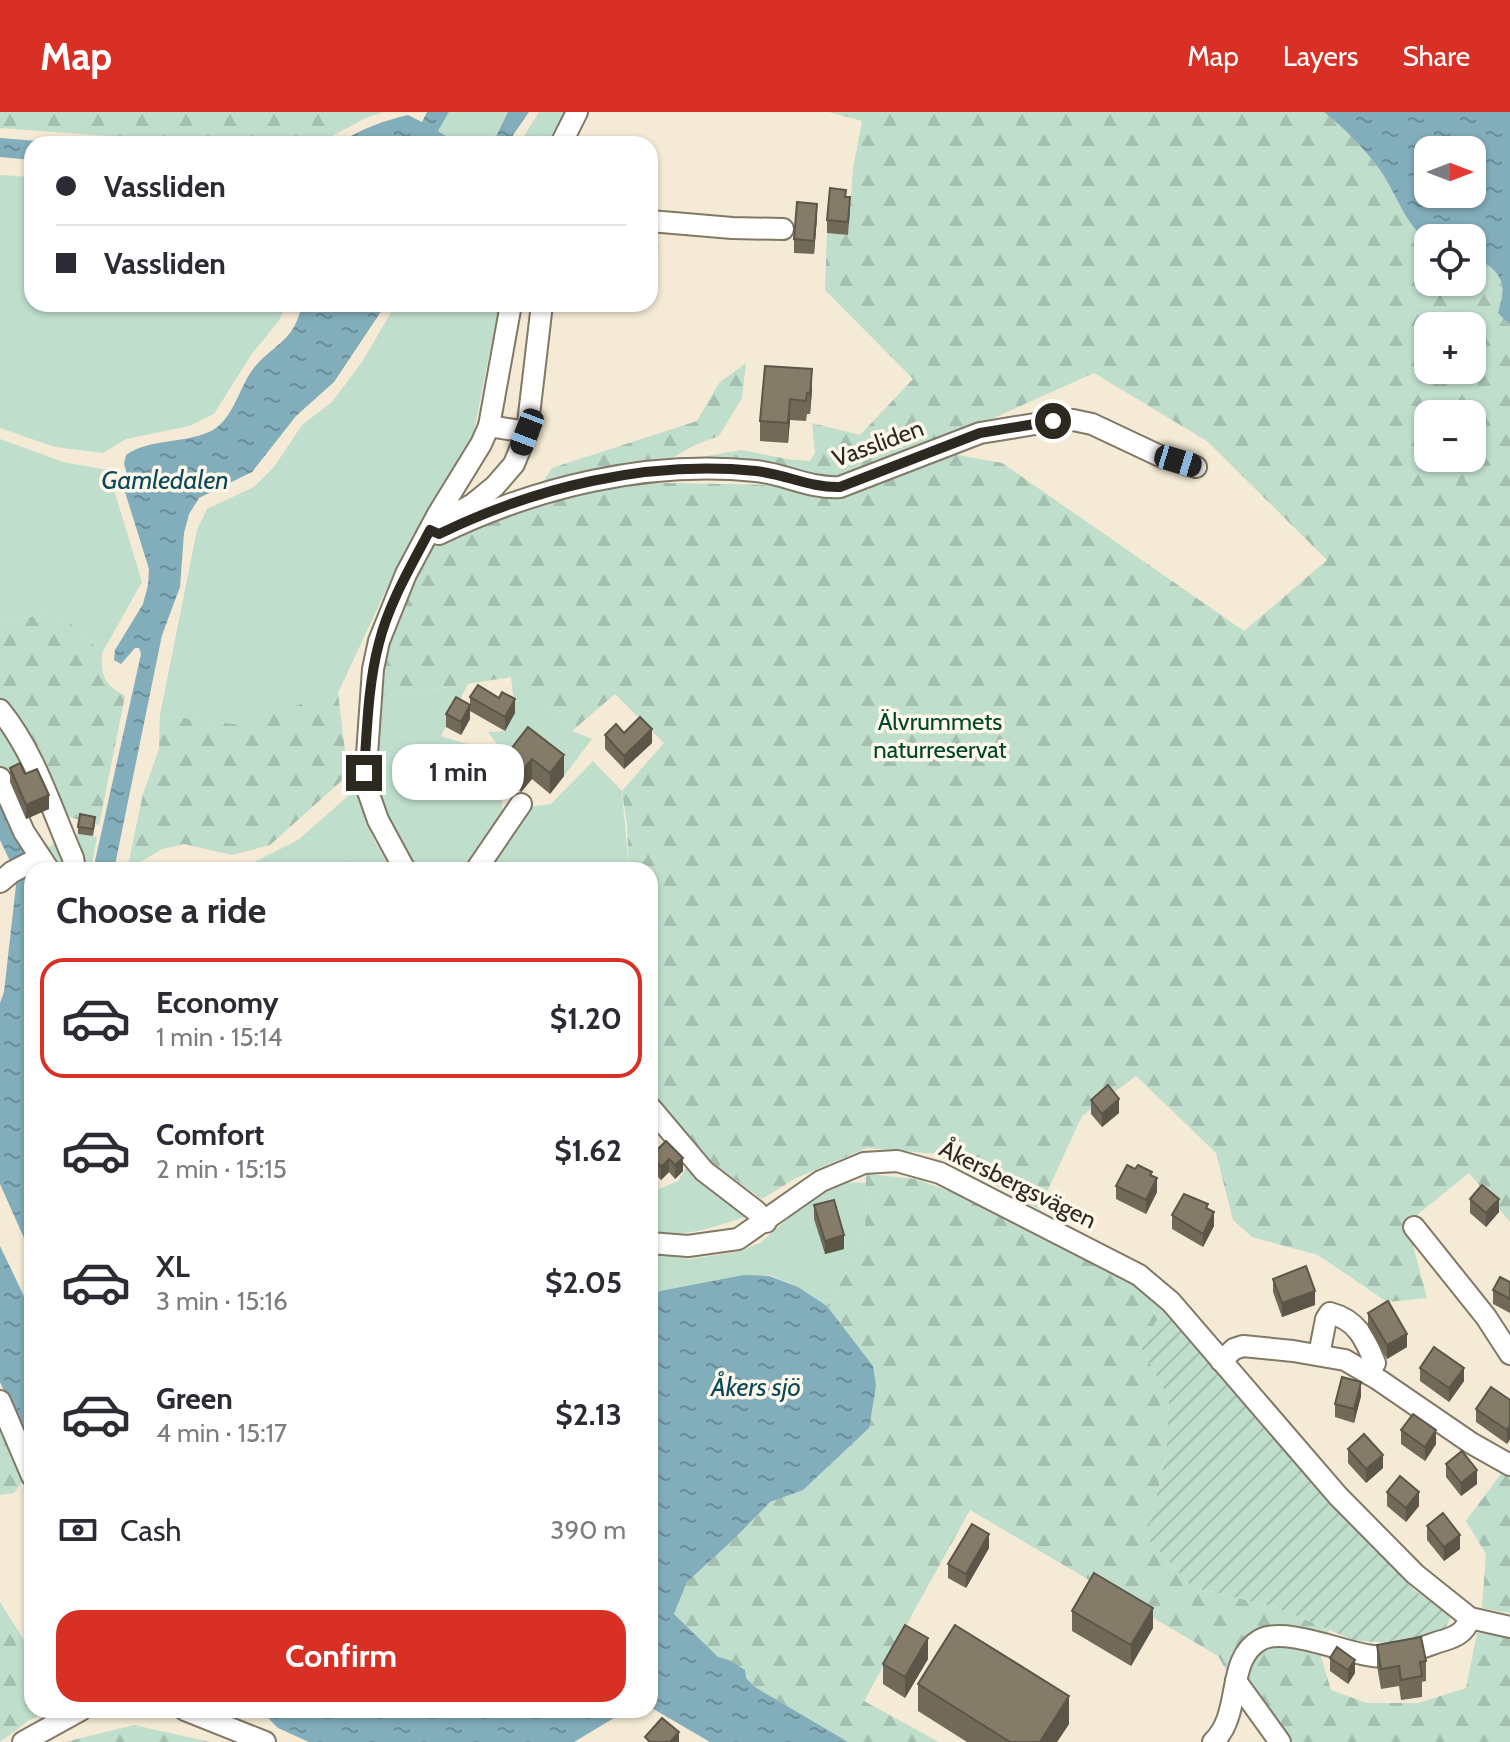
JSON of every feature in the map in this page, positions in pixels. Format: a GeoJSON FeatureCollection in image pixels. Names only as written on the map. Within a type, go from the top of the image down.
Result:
{"type":"FeatureCollection","features":[{"type":"Feature","properties":{"kind":"street"},"geometry":{"type":"LineString","coordinates":[[565,136],[577,112]]}},
{"type":"Feature","properties":{"kind":"street"},"geometry":{"type":"LineString","coordinates":[[658,222],[783,229]]}},
{"type":"Feature","properties":{"kind":"street"},"geometry":{"type":"LineString","coordinates":[[401,862],[366,791],[366,749],[373,669],[379,641],[406,574],[489,426],[510,312]]}},
{"type":"Feature","properties":{"kind":"street"},"geometry":{"type":"LineString","coordinates":[[434,522],[473,504],[495,486],[514,464],[527,432],[541,312]]}},
{"type":"Feature","properties":{"kind":"street","name":"Vassliden"},"geometry":{"type":"LineString","coordinates":[[434,522],[439,534],[493,510],[556,490],[659,470],[758,471],[817,487],[840,487],[980,433],[1073,420],[1092,424],[1160,456],[1196,467]]}},
{"type":"Feature","properties":{"kind":"street"},"geometry":{"type":"LineString","coordinates":[[489,426],[527,432]]}},
{"type":"Feature","properties":{"kind":"street"},"geometry":{"type":"LineString","coordinates":[[0,710],[16,731],[36,769],[74,862]]}},
{"type":"Feature","properties":{"kind":"street"},"geometry":{"type":"LineString","coordinates":[[0,778],[40,862]]}},
{"type":"Feature","properties":{"kind":"street"},"geometry":{"type":"LineString","coordinates":[[481,862],[521,804]]}},
{"type":"Feature","properties":{"kind":"street"},"geometry":{"type":"LineString","coordinates":[[658,1116],[704,1171],[766,1222]]}},
{"type":"Feature","properties":{"kind":"street","name":"Åkersbergsvägen"},"geometry":{"type":"LineString","coordinates":[[658,1244],[688,1246],[738,1239],[821,1181],[864,1163],[897,1161],[928,1167],[1139,1275],[1171,1302],[1338,1496],[1415,1574],[1470,1618],[1510,1627]]}},
{"type":"Feature","properties":{"kind":"street"},"geometry":{"type":"LineString","coordinates":[[1414,1227],[1486,1317],[1510,1354]]}},
{"type":"Feature","properties":{"kind":"street"},"geometry":{"type":"LineString","coordinates":[[1319,1355],[1326,1319],[1330,1313],[1342,1316],[1356,1325],[1366,1341],[1375,1363],[1369,1374]]}},
{"type":"Feature","properties":{"kind":"street"},"geometry":{"type":"LineString","coordinates":[[1221,1361],[1234,1349],[1243,1346],[1345,1360],[1510,1465]]}},
{"type":"Feature","properties":{"kind":"street"},"geometry":{"type":"LineString","coordinates":[[0,1401],[24,1457]]}},
{"type":"Feature","properties":{"kind":"street"},"geometry":{"type":"LineString","coordinates":[[1213,1742],[1230,1716],[1240,1663],[1248,1650],[1261,1639],[1300,1639],[1375,1657],[1399,1655],[1454,1637],[1466,1628],[1470,1618]]}},
{"type":"Feature","properties":{"kind":"street"},"geometry":{"type":"LineString","coordinates":[[1236,1681],[1280,1742]]}},
{"type":"Feature","properties":{"kind":"street"},"geometry":{"type":"LineString","coordinates":[[23,1742],[66,1718]]}},
{"type":"Feature","properties":{"kind":"street"},"geometry":{"type":"LineString","coordinates":[[205,1718],[265,1742]]}},
{"type":"Feature","properties":{"kind":"green space"},"geometry":{"type":"Polygon","coordinates":[[[0,112],[330,112],[330,136],[110,136],[0,128],[0,112]]]}},
{"type":"Feature","properties":{"kind":"green space"},"geometry":{"type":"Polygon","coordinates":[[[330,112],[384,112],[368,117],[330,136],[330,112]]]}},
{"type":"Feature","properties":{"kind":"green space"},"geometry":{"type":"Polygon","coordinates":[[[449,112],[508,112],[495,136],[447,136],[438,131],[449,112]]]}},
{"type":"Feature","properties":{"kind":"green space"},"geometry":{"type":"Polygon","coordinates":[[[539,112],[567,112],[556,136],[524,136],[539,112]]]}},
{"type":"Feature","properties":{"kind":"green space","name":"Älvrummets naturreservat"},"geometry":{"type":"Polygon","coordinates":[[[829,112],[1324,112],[1374,162],[1414,227],[1414,296],[1486,296],[1486,264],[1499,277],[1502,291],[1498,313],[1510,325],[1510,1222],[1469,1173],[1407,1223],[1427,1298],[1387,1302],[1318,1255],[1252,1237],[1233,1220],[1216,1153],[1136,1076],[1082,1116],[1039,1209],[937,1154],[867,1148],[796,1178],[762,1199],[713,1163],[658,1102],[658,862],[629,862],[622,791],[664,743],[615,694],[572,731],[511,677],[376,698],[385,643],[429,547],[472,526],[613,482],[780,485],[809,494],[841,496],[942,452],[1002,463],[1244,631],[1327,560],[1207,441],[1094,373],[987,421],[832,482],[702,463],[695,458],[742,450],[810,461],[815,453],[812,423],[860,435],[913,379],[825,290],[827,233],[848,235],[853,169],[862,121],[829,112]]]}},
{"type":"Feature","properties":{"kind":"green space"},"geometry":{"type":"Polygon","coordinates":[[[0,175],[24,176],[24,312],[283,312],[251,355],[214,414],[189,426],[126,439],[103,453],[55,447],[0,428],[0,175]]]}},
{"type":"Feature","properties":{"kind":"green space"},"geometry":{"type":"Polygon","coordinates":[[[391,312],[497,312],[474,432],[386,590],[338,693],[302,720],[235,724],[160,715],[197,530],[207,509],[254,487],[274,467],[302,425],[332,402],[362,362],[391,312]]]}},
{"type":"Feature","properties":{"kind":"green space"},"geometry":{"type":"Polygon","coordinates":[[[746,363],[742,398],[719,436],[661,464],[555,487],[543,482],[552,468],[697,421],[719,383],[746,363]]]}},
{"type":"Feature","properties":{"kind":"green space"},"geometry":{"type":"Polygon","coordinates":[[[0,439],[63,462],[108,470],[142,582],[102,653],[72,625],[51,614],[0,621],[0,439]]]}},
{"type":"Feature","properties":{"kind":"green space"},"geometry":{"type":"Polygon","coordinates":[[[51,614],[72,625],[102,653],[105,679],[125,696],[99,825],[65,816],[0,704],[0,621],[51,614]]]}},
{"type":"Feature","properties":{"kind":"green space"},"geometry":{"type":"Polygon","coordinates":[[[511,677],[572,731],[592,739],[564,776],[529,748],[504,779],[500,748],[488,732],[505,731],[515,713],[511,677]]]}},
{"type":"Feature","properties":{"kind":"green space"},"geometry":{"type":"Polygon","coordinates":[[[468,684],[441,736],[484,746],[502,797],[503,818],[475,862],[409,862],[386,820],[372,780],[376,698],[468,684]]]}},
{"type":"Feature","properties":{"kind":"green space"},"geometry":{"type":"Polygon","coordinates":[[[338,693],[348,775],[270,845],[232,855],[184,844],[162,849],[140,862],[129,862],[143,794],[159,749],[160,715],[235,724],[338,693]]]}},
{"type":"Feature","properties":{"kind":"green space"},"geometry":{"type":"Polygon","coordinates":[[[0,724],[30,781],[7,792],[0,771],[0,724]]]}},
{"type":"Feature","properties":{"kind":"green space"},"geometry":{"type":"Polygon","coordinates":[[[593,761],[622,791],[628,862],[486,862],[524,807],[551,804],[593,761]]]}},
{"type":"Feature","properties":{"kind":"green space"},"geometry":{"type":"Polygon","coordinates":[[[355,790],[373,838],[387,862],[255,862],[298,840],[355,790]]]}},
{"type":"Feature","properties":{"kind":"green space"},"geometry":{"type":"Polygon","coordinates":[[[34,830],[49,847],[61,839],[67,862],[48,862],[34,830]]]}},
{"type":"Feature","properties":{"kind":"green space"},"geometry":{"type":"Polygon","coordinates":[[[78,834],[97,837],[92,862],[74,862],[66,839],[78,834]]]}},
{"type":"Feature","properties":{"kind":"green space"},"geometry":{"type":"Polygon","coordinates":[[[688,1165],[748,1216],[686,1233],[658,1232],[658,1190],[678,1181],[688,1165]]]}},
{"type":"Feature","properties":{"kind":"green space"},"geometry":{"type":"Polygon","coordinates":[[[866,1174],[916,1179],[959,1195],[1030,1227],[1131,1281],[1165,1307],[1141,1347],[1169,1399],[1166,1455],[1147,1538],[1192,1587],[1279,1608],[1329,1630],[1321,1657],[1331,1690],[1367,1703],[1418,1703],[1466,1688],[1477,1633],[1510,1636],[1510,1742],[1276,1742],[1253,1716],[1218,1656],[970,1510],[864,1701],[939,1742],[848,1742],[755,1687],[729,1660],[718,1658],[674,1614],[687,1582],[770,1502],[781,1497],[873,1366],[827,1306],[851,1263],[865,1229],[866,1174]]]}},
{"type":"Feature","properties":{"kind":"green space"},"geometry":{"type":"Polygon","coordinates":[[[842,1182],[866,1183],[865,1229],[851,1263],[827,1306],[798,1287],[769,1275],[658,1297],[658,1254],[690,1259],[737,1252],[760,1243],[802,1206],[842,1182]]]}},
{"type":"Feature","properties":{"kind":"green space"},"geometry":{"type":"Polygon","coordinates":[[[1165,1307],[1414,1590],[1452,1615],[1441,1636],[1389,1643],[1353,1640],[1279,1608],[1192,1587],[1147,1538],[1166,1455],[1169,1399],[1141,1347],[1165,1307]]]}},
{"type":"Feature","properties":{"kind":"green space"},"geometry":{"type":"Polygon","coordinates":[[[0,1426],[23,1480],[14,1493],[0,1495],[0,1426]]]}},
{"type":"Feature","properties":{"kind":"green space"},"geometry":{"type":"Polygon","coordinates":[[[1510,1472],[1510,1613],[1482,1608],[1486,1554],[1466,1521],[1501,1474],[1510,1472]]]}},
{"type":"Feature","properties":{"kind":"green space"},"geometry":{"type":"Polygon","coordinates":[[[0,1602],[24,1640],[24,1718],[34,1718],[0,1742],[0,1602]]]}},
{"type":"Feature","properties":{"kind":"green space"},"geometry":{"type":"Polygon","coordinates":[[[134,1725],[210,1742],[65,1742],[134,1725]]]}},
{"type":"Feature","properties":{"kind":"water"},"geometry":{"type":"Polygon","coordinates":[[[427,112],[449,112],[438,131],[446,136],[352,136],[408,115],[422,122],[427,112]]]}},
{"type":"Feature","properties":{"kind":"water"},"geometry":{"type":"Polygon","coordinates":[[[508,112],[529,112],[512,136],[496,136],[508,112]]]}},
{"type":"Feature","properties":{"kind":"water"},"geometry":{"type":"Polygon","coordinates":[[[1324,112],[1510,112],[1510,325],[1498,313],[1502,284],[1495,271],[1486,264],[1486,224],[1414,224],[1414,227],[1374,162],[1324,112]]]}},
{"type":"Feature","properties":{"kind":"water"},"geometry":{"type":"Polygon","coordinates":[[[0,138],[24,140],[24,159],[0,157],[0,138]]]}},
{"type":"Feature","properties":{"kind":"water","name":"Gamledalen"},"geometry":{"type":"Polygon","coordinates":[[[300,312],[381,312],[334,382],[296,416],[252,472],[199,498],[189,514],[184,533],[180,587],[162,635],[116,862],[95,862],[141,654],[139,648],[135,648],[121,664],[114,660],[115,650],[143,604],[148,585],[149,569],[125,492],[126,455],[146,446],[199,436],[217,427],[229,414],[256,366],[285,339],[300,312]]]}},
{"type":"Feature","properties":{"kind":"water"},"geometry":{"type":"Polygon","coordinates":[[[0,799],[31,862],[24,862],[24,1238],[0,1184],[0,1003],[4,992],[17,876],[0,840],[0,799]]]}},
{"type":"Feature","properties":{"kind":"water"},"geometry":{"type":"Polygon","coordinates":[[[0,1246],[24,1296],[24,1436],[0,1382],[0,1246]]]}},
{"type":"Feature","properties":{"kind":"water","name":"Åkers sjö"},"geometry":{"type":"Polygon","coordinates":[[[744,1275],[769,1276],[798,1287],[827,1306],[873,1366],[876,1386],[869,1428],[803,1490],[770,1502],[687,1582],[674,1614],[718,1657],[745,1670],[746,1678],[755,1687],[848,1742],[710,1742],[658,1712],[660,1291],[744,1275]]]}},
{"type":"Feature","properties":{"kind":"water"},"geometry":{"type":"Polygon","coordinates":[[[268,1718],[614,1718],[574,1742],[309,1742],[278,1728],[268,1718]]]}},
{"type":"Feature","properties":{"kind":"building"},"geometry":{"type":"Polygon","coordinates":[[[830,188],[846,190],[845,197],[850,197],[848,222],[827,220],[830,188]]]}},
{"type":"Feature","properties":{"kind":"building"},"geometry":{"type":"Polygon","coordinates":[[[797,202],[817,204],[814,241],[794,239],[797,202]]]}},
{"type":"Feature","properties":{"kind":"building"},"geometry":{"type":"Polygon","coordinates":[[[765,366],[812,369],[810,394],[807,393],[806,401],[790,399],[788,423],[760,421],[765,366]]]}},
{"type":"Feature","properties":{"kind":"building"},"geometry":{"type":"Polygon","coordinates":[[[478,685],[499,698],[502,692],[515,699],[505,717],[470,697],[478,685]]]}},
{"type":"Feature","properties":{"kind":"building"},"geometry":{"type":"Polygon","coordinates":[[[456,697],[470,705],[461,722],[446,714],[456,697]]]}},
{"type":"Feature","properties":{"kind":"building"},"geometry":{"type":"Polygon","coordinates":[[[640,717],[652,729],[624,756],[605,735],[616,724],[624,733],[640,717]]]}},
{"type":"Feature","properties":{"kind":"building"},"geometry":{"type":"Polygon","coordinates":[[[528,727],[564,755],[550,773],[532,759],[521,772],[504,758],[528,727]]]}},
{"type":"Feature","properties":{"kind":"building"},"geometry":{"type":"Polygon","coordinates":[[[20,763],[25,774],[37,769],[49,795],[26,805],[10,768],[20,763]]]}},
{"type":"Feature","properties":{"kind":"building"},"geometry":{"type":"Polygon","coordinates":[[[80,814],[95,817],[93,829],[78,827],[80,814]]]}},
{"type":"Feature","properties":{"kind":"building"},"geometry":{"type":"Polygon","coordinates":[[[1108,1085],[1119,1099],[1102,1114],[1091,1100],[1108,1085]]]}},
{"type":"Feature","properties":{"kind":"building"},"geometry":{"type":"Polygon","coordinates":[[[666,1141],[683,1158],[675,1165],[669,1159],[661,1167],[658,1164],[658,1149],[666,1141]]]}},
{"type":"Feature","properties":{"kind":"building"},"geometry":{"type":"Polygon","coordinates":[[[1127,1165],[1135,1169],[1138,1165],[1157,1178],[1146,1200],[1116,1186],[1127,1165]]]}},
{"type":"Feature","properties":{"kind":"building"},"geometry":{"type":"Polygon","coordinates":[[[1482,1185],[1499,1199],[1486,1213],[1470,1199],[1482,1185]]]}},
{"type":"Feature","properties":{"kind":"building"},"geometry":{"type":"Polygon","coordinates":[[[1184,1194],[1208,1204],[1206,1208],[1214,1212],[1203,1234],[1172,1215],[1184,1194]]]}},
{"type":"Feature","properties":{"kind":"building"},"geometry":{"type":"Polygon","coordinates":[[[834,1200],[844,1235],[825,1241],[814,1205],[834,1200]]]}},
{"type":"Feature","properties":{"kind":"building"},"geometry":{"type":"Polygon","coordinates":[[[1306,1266],[1315,1291],[1282,1303],[1273,1279],[1306,1266]]]}},
{"type":"Feature","properties":{"kind":"building"},"geometry":{"type":"Polygon","coordinates":[[[1500,1277],[1510,1282],[1510,1299],[1493,1290],[1500,1277]]]}},
{"type":"Feature","properties":{"kind":"building"},"geometry":{"type":"Polygon","coordinates":[[[1388,1301],[1407,1334],[1387,1345],[1368,1313],[1388,1301]]]}},
{"type":"Feature","properties":{"kind":"building"},"geometry":{"type":"Polygon","coordinates":[[[1434,1347],[1464,1368],[1449,1388],[1420,1368],[1434,1347]]]}},
{"type":"Feature","properties":{"kind":"building"},"geometry":{"type":"Polygon","coordinates":[[[1342,1377],[1361,1382],[1354,1409],[1335,1404],[1342,1377]]]}},
{"type":"Feature","properties":{"kind":"building"},"geometry":{"type":"Polygon","coordinates":[[[1491,1387],[1510,1400],[1510,1425],[1507,1430],[1476,1409],[1491,1387]]]}},
{"type":"Feature","properties":{"kind":"building"},"geometry":{"type":"Polygon","coordinates":[[[1413,1414],[1436,1430],[1425,1447],[1401,1430],[1413,1414]]]}},
{"type":"Feature","properties":{"kind":"building"},"geometry":{"type":"Polygon","coordinates":[[[1364,1434],[1383,1455],[1366,1469],[1348,1449],[1364,1434]]]}},
{"type":"Feature","properties":{"kind":"building"},"geometry":{"type":"Polygon","coordinates":[[[1462,1451],[1477,1470],[1461,1483],[1446,1464],[1462,1451]]]}},
{"type":"Feature","properties":{"kind":"building"},"geometry":{"type":"Polygon","coordinates":[[[1400,1476],[1419,1492],[1406,1508],[1387,1492],[1400,1476]]]}},
{"type":"Feature","properties":{"kind":"building"},"geometry":{"type":"Polygon","coordinates":[[[1443,1513],[1460,1535],[1444,1547],[1427,1526],[1443,1513]]]}},
{"type":"Feature","properties":{"kind":"building"},"geometry":{"type":"Polygon","coordinates":[[[972,1524],[989,1534],[966,1574],[948,1564],[972,1524]]]}},
{"type":"Feature","properties":{"kind":"building"},"geometry":{"type":"Polygon","coordinates":[[[1094,1573],[1153,1608],[1131,1645],[1072,1611],[1094,1573]]]}},
{"type":"Feature","properties":{"kind":"building"},"geometry":{"type":"Polygon","coordinates":[[[905,1625],[928,1638],[905,1677],[883,1664],[905,1625]]]}},
{"type":"Feature","properties":{"kind":"building"},"geometry":{"type":"Polygon","coordinates":[[[955,1625],[1069,1696],[1040,1742],[1010,1742],[918,1684],[955,1625]]]}},
{"type":"Feature","properties":{"kind":"building"},"geometry":{"type":"Polygon","coordinates":[[[1421,1637],[1426,1661],[1420,1662],[1422,1676],[1401,1680],[1399,1666],[1381,1669],[1377,1645],[1421,1637]]]}},
{"type":"Feature","properties":{"kind":"building"},"geometry":{"type":"Polygon","coordinates":[[[1337,1647],[1355,1660],[1348,1670],[1330,1658],[1337,1647]]]}},
{"type":"Feature","properties":{"kind":"building"},"geometry":{"type":"Polygon","coordinates":[[[662,1718],[679,1732],[670,1742],[650,1742],[645,1737],[662,1718]]]}},
{"type":"Feature","properties":{"kind":"route"},"geometry":{"type":"LineString","coordinates":[[364,773],[373,669],[379,641],[406,574],[430,530],[439,534],[493,510],[556,490],[659,470],[758,471],[817,487],[840,487],[980,433],[1053,421]]}}]}
